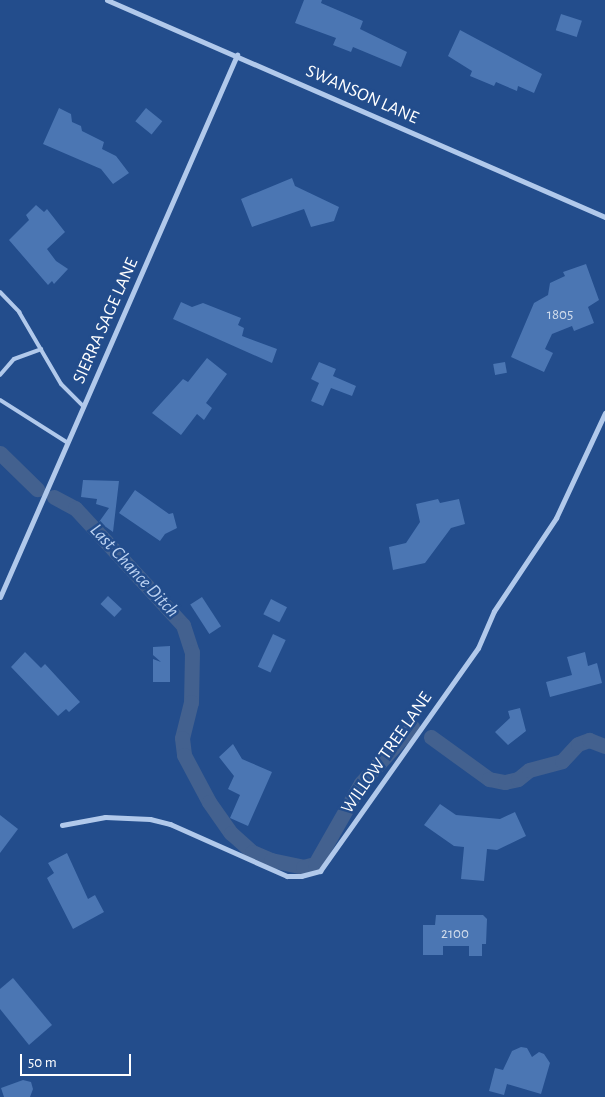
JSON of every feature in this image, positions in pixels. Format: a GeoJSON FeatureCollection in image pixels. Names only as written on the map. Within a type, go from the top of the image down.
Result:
{"type":"FeatureCollection","features":[{"type":"Feature","properties":{"kind":"street","name":"SWANSON LANE"},"geometry":{"type":"LineString","coordinates":[[107,0],[237,55],[605,217]]}},
{"type":"Feature","properties":{"kind":"street","name":"SIERRA SAGE LANE"},"geometry":{"type":"LineString","coordinates":[[0,598],[237,55]]}},
{"type":"Feature","properties":{"kind":"street","name":"WILLOW TREE LANE"},"geometry":{"type":"LineString","coordinates":[[62,825],[105,816],[150,819],[287,876],[301,876],[320,871],[478,648],[494,611],[556,518],[605,413]]}},
{"type":"Feature","properties":{"kind":"lane"},"geometry":{"type":"LineString","coordinates":[[0,292],[19,312],[61,384],[83,406]]}},
{"type":"Feature","properties":{"kind":"lane"},"geometry":{"type":"LineString","coordinates":[[0,375],[14,360],[41,349]]}},
{"type":"Feature","properties":{"kind":"lane"},"geometry":{"type":"LineString","coordinates":[[0,400],[68,443]]}},
{"type":"Feature","properties":{"kind":"building"},"geometry":{"type":"Polygon","coordinates":[[[304,0],[322,0],[321,3],[363,21],[360,29],[407,52],[401,67],[353,47],[351,52],[333,45],[336,38],[295,23],[304,0]]]}},
{"type":"Feature","properties":{"kind":"building"},"geometry":{"type":"Polygon","coordinates":[[[561,14],[582,21],[577,37],[556,30],[561,14]]]}},
{"type":"Feature","properties":{"kind":"building"},"geometry":{"type":"Polygon","coordinates":[[[460,30],[542,74],[534,93],[518,86],[517,91],[496,82],[494,86],[470,76],[472,71],[448,56],[460,30]]]}},
{"type":"Feature","properties":{"kind":"building"},"geometry":{"type":"Polygon","coordinates":[[[59,108],[71,114],[72,122],[81,126],[82,131],[104,142],[102,149],[116,156],[129,173],[113,184],[101,169],[43,144],[59,108]]]}},
{"type":"Feature","properties":{"kind":"building"},"geometry":{"type":"Polygon","coordinates":[[[146,108],[162,121],[152,134],[135,121],[146,108]]]}},
{"type":"Feature","properties":{"kind":"building"},"geometry":{"type":"Polygon","coordinates":[[[292,178],[295,186],[339,207],[334,221],[311,227],[304,209],[252,227],[241,199],[292,178]]]}},
{"type":"Feature","properties":{"kind":"building"},"geometry":{"type":"Polygon","coordinates":[[[36,205],[44,212],[47,209],[65,232],[47,249],[56,261],[68,269],[54,284],[52,281],[48,285],[9,240],[29,220],[26,215],[36,205]]]}},
{"type":"Feature","properties":{"kind":"building"},"geometry":{"type":"Polygon","coordinates":[[[586,264],[599,300],[588,307],[594,323],[574,331],[572,326],[552,334],[545,349],[553,353],[544,372],[511,357],[534,303],[548,295],[550,283],[565,276],[563,272],[586,264]]]}},
{"type":"Feature","properties":{"kind":"building"},"geometry":{"type":"Polygon","coordinates":[[[181,302],[192,307],[203,303],[241,318],[238,325],[244,328],[242,336],[277,349],[272,363],[173,319],[181,302]]]}},
{"type":"Feature","properties":{"kind":"building"},"geometry":{"type":"Polygon","coordinates":[[[207,358],[227,374],[206,403],[212,408],[204,420],[197,414],[181,435],[152,413],[183,379],[188,382],[207,358]]]}},
{"type":"Feature","properties":{"kind":"building"},"geometry":{"type":"Polygon","coordinates":[[[319,362],[336,369],[333,376],[356,386],[352,396],[331,388],[323,406],[311,401],[319,383],[311,379],[319,362]]]}},
{"type":"Feature","properties":{"kind":"building"},"geometry":{"type":"Polygon","coordinates":[[[505,362],[507,373],[495,375],[493,364],[505,362]]]}},
{"type":"Feature","properties":{"kind":"building"},"geometry":{"type":"Polygon","coordinates":[[[83,480],[119,481],[113,532],[99,522],[109,508],[96,504],[97,499],[81,497],[83,480]]]}},
{"type":"Feature","properties":{"kind":"building"},"geometry":{"type":"Polygon","coordinates":[[[135,490],[169,514],[173,513],[177,528],[165,534],[160,541],[119,513],[135,490]]]}},
{"type":"Feature","properties":{"kind":"building"},"geometry":{"type":"Polygon","coordinates":[[[438,499],[440,503],[459,499],[465,524],[451,528],[425,563],[393,570],[389,547],[406,543],[420,522],[416,504],[438,499]]]}},
{"type":"Feature","properties":{"kind":"building"},"geometry":{"type":"Polygon","coordinates":[[[108,596],[122,609],[114,617],[100,604],[108,596]]]}},
{"type":"Feature","properties":{"kind":"building"},"geometry":{"type":"Polygon","coordinates":[[[202,597],[221,626],[209,634],[190,605],[202,597]]]}},
{"type":"Feature","properties":{"kind":"building"},"geometry":{"type":"Polygon","coordinates":[[[271,599],[287,607],[279,622],[263,614],[271,599]]]}},
{"type":"Feature","properties":{"kind":"building"},"geometry":{"type":"Polygon","coordinates":[[[273,634],[286,640],[270,673],[258,667],[273,634]]]}},
{"type":"Feature","properties":{"kind":"building"},"geometry":{"type":"Polygon","coordinates":[[[170,646],[170,682],[153,682],[153,659],[161,662],[153,655],[153,647],[170,646]]]}},
{"type":"Feature","properties":{"kind":"building"},"geometry":{"type":"Polygon","coordinates":[[[25,652],[41,668],[45,664],[80,702],[69,712],[66,709],[58,716],[11,667],[25,652]]]}},
{"type":"Feature","properties":{"kind":"building"},"geometry":{"type":"Polygon","coordinates":[[[585,652],[588,666],[597,663],[602,683],[550,697],[546,682],[572,675],[567,657],[585,652]]]}},
{"type":"Feature","properties":{"kind":"building"},"geometry":{"type":"Polygon","coordinates":[[[520,708],[526,731],[508,745],[495,732],[510,718],[508,711],[520,708]]]}},
{"type":"Feature","properties":{"kind":"building"},"geometry":{"type":"Polygon","coordinates":[[[233,744],[242,759],[272,772],[248,826],[230,818],[240,795],[228,789],[234,776],[219,757],[233,744]]]}},
{"type":"Feature","properties":{"kind":"building"},"geometry":{"type":"Polygon","coordinates":[[[440,804],[456,815],[500,819],[515,812],[526,836],[497,850],[487,849],[484,881],[461,879],[464,847],[454,846],[424,825],[440,804]]]}},
{"type":"Feature","properties":{"kind":"building"},"geometry":{"type":"Polygon","coordinates":[[[0,815],[18,829],[0,853],[0,815]]]}},
{"type":"Feature","properties":{"kind":"building"},"geometry":{"type":"Polygon","coordinates":[[[67,853],[88,899],[95,895],[104,912],[73,929],[47,878],[54,873],[48,863],[67,853]]]}},
{"type":"Feature","properties":{"kind":"building"},"geometry":{"type":"Polygon","coordinates":[[[436,915],[483,915],[487,919],[486,944],[482,944],[482,956],[469,956],[469,946],[443,946],[443,955],[423,955],[423,925],[435,925],[436,915]]]}},
{"type":"Feature","properties":{"kind":"building"},"geometry":{"type":"Polygon","coordinates":[[[13,978],[52,1025],[29,1045],[0,1009],[0,989],[13,978]]]}},
{"type":"Feature","properties":{"kind":"building"},"geometry":{"type":"Polygon","coordinates":[[[521,1047],[527,1048],[532,1057],[539,1052],[544,1054],[550,1063],[541,1094],[507,1084],[504,1095],[489,1091],[495,1068],[503,1070],[512,1051],[521,1047]]]}},
{"type":"Feature","properties":{"kind":"building"},"geometry":{"type":"Polygon","coordinates":[[[23,1080],[31,1082],[33,1089],[30,1097],[4,1097],[1,1088],[23,1080]]]}},
{"type":"Feature","properties":{"kind":"waterway","name":"Last Chance Ditch"},"geometry":{"type":"LineString","coordinates":[[0,453],[37,489]]}},
{"type":"Feature","properties":{"kind":"waterway","name":"Last Chance Ditch"},"geometry":{"type":"LineString","coordinates":[[54,497],[75,508],[183,625],[192,652],[191,702],[182,738],[184,755],[209,802],[231,833],[252,852],[271,860],[303,867],[315,864],[361,783],[412,727]]}},
{"type":"Feature","properties":{"kind":"waterway","name":"Last Chance Ditch"},"geometry":{"type":"LineString","coordinates":[[431,737],[489,779],[505,782],[518,779],[529,770],[562,761],[578,744],[589,740],[605,746]]}}]}
